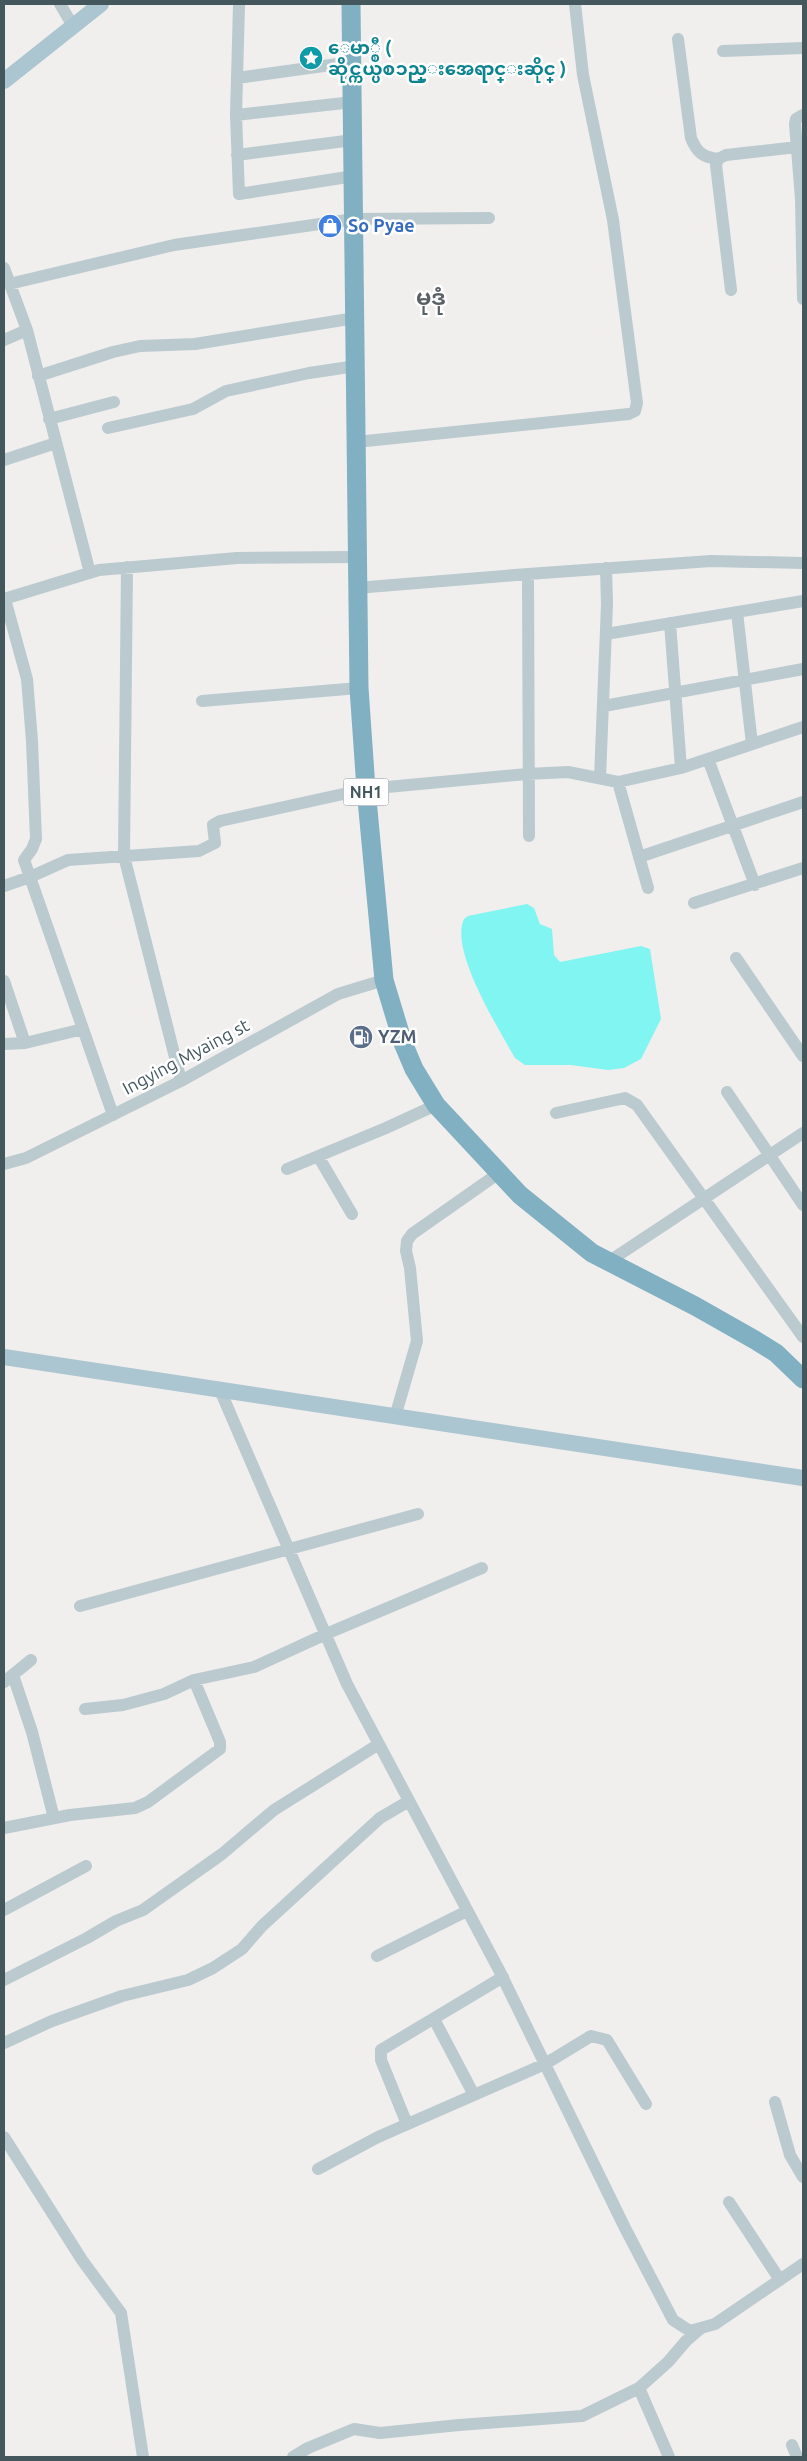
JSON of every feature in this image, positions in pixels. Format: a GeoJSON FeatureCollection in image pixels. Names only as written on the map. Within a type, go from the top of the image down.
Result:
{"type":"FeatureCollection","features":[{"type":"Feature","properties":{"kind":"highway","name":"NH1"},"geometry":{"type":"LineString","coordinates":[[351,4],[356,366],[356,588],[359,688],[366,789],[384,980],[402,1043],[414,1069],[436,1105],[520,1195],[592,1253],[696,1306],[755,1340],[776,1353],[803,1379]]}},
{"type":"Feature","properties":{"kind":"main road"},"geometry":{"type":"LineString","coordinates":[[4,81],[102,4]]}},
{"type":"Feature","properties":{"kind":"main road"},"geometry":{"type":"LineString","coordinates":[[4,1357],[803,1478]]}},
{"type":"Feature","properties":{"kind":"street"},"geometry":{"type":"LineString","coordinates":[[60,4],[73,26]]}},
{"type":"Feature","properties":{"kind":"street"},"geometry":{"type":"LineString","coordinates":[[239,4],[236,115],[239,194],[354,176]]}},
{"type":"Feature","properties":{"kind":"street"},"geometry":{"type":"LineString","coordinates":[[356,442],[636,412],[637,403],[613,220],[583,75],[575,4]]}},
{"type":"Feature","properties":{"kind":"street"},"geometry":{"type":"LineString","coordinates":[[678,38],[691,138],[695,149],[704,157],[718,160],[726,156],[797,147]]}},
{"type":"Feature","properties":{"kind":"street"},"geometry":{"type":"LineString","coordinates":[[724,51],[803,48]]}},
{"type":"Feature","properties":{"kind":"street"},"geometry":{"type":"LineString","coordinates":[[237,78],[352,62]]}},
{"type":"Feature","properties":{"kind":"street"},"geometry":{"type":"LineString","coordinates":[[236,115],[353,102]]}},
{"type":"Feature","properties":{"kind":"street"},"geometry":{"type":"LineString","coordinates":[[803,115],[796,119],[801,199],[803,299]]}},
{"type":"Feature","properties":{"kind":"street"},"geometry":{"type":"LineString","coordinates":[[237,155],[353,140]]}},
{"type":"Feature","properties":{"kind":"street"},"geometry":{"type":"LineString","coordinates":[[718,160],[716,165],[731,290]]}},
{"type":"Feature","properties":{"kind":"street"},"geometry":{"type":"LineString","coordinates":[[9,284],[174,245],[354,219],[489,218]]}},
{"type":"Feature","properties":{"kind":"street"},"geometry":{"type":"LineString","coordinates":[[4,268],[27,330],[90,573]]}},
{"type":"Feature","properties":{"kind":"street"},"geometry":{"type":"LineString","coordinates":[[38,376],[113,352],[140,346],[195,344],[355,318]]}},
{"type":"Feature","properties":{"kind":"street"},"geometry":{"type":"LineString","coordinates":[[4,340],[27,330]]}},
{"type":"Feature","properties":{"kind":"street"},"geometry":{"type":"LineString","coordinates":[[108,428],[193,409],[226,391],[309,373],[356,366]]}},
{"type":"Feature","properties":{"kind":"street"},"geometry":{"type":"LineString","coordinates":[[49,419],[114,402]]}},
{"type":"Feature","properties":{"kind":"street"},"geometry":{"type":"LineString","coordinates":[[4,460],[56,443]]}},
{"type":"Feature","properties":{"kind":"street"},"geometry":{"type":"LineString","coordinates":[[113,1115],[24,860],[36,839],[30,711],[25,670],[4,599],[90,573],[128,568],[237,558],[356,557]]}},
{"type":"Feature","properties":{"kind":"street"},"geometry":{"type":"LineString","coordinates":[[356,588],[711,560],[803,563]]}},
{"type":"Feature","properties":{"kind":"street"},"geometry":{"type":"LineString","coordinates":[[128,568],[124,856],[181,1081]]}},
{"type":"Feature","properties":{"kind":"street"},"geometry":{"type":"LineString","coordinates":[[600,778],[604,706],[606,568]]}},
{"type":"Feature","properties":{"kind":"street"},"geometry":{"type":"LineString","coordinates":[[528,574],[527,774],[529,836]]}},
{"type":"Feature","properties":{"kind":"street"},"geometry":{"type":"LineString","coordinates":[[606,634],[803,601]]}},
{"type":"Feature","properties":{"kind":"street"},"geometry":{"type":"LineString","coordinates":[[737,612],[752,744]]}},
{"type":"Feature","properties":{"kind":"street"},"geometry":{"type":"LineString","coordinates":[[670,623],[682,768]]}},
{"type":"Feature","properties":{"kind":"street"},"geometry":{"type":"LineString","coordinates":[[604,706],[803,669]]}},
{"type":"Feature","properties":{"kind":"street"},"geometry":{"type":"LineString","coordinates":[[202,701],[359,688]]}},
{"type":"Feature","properties":{"kind":"street"},"geometry":{"type":"LineString","coordinates":[[4,886],[68,860],[199,851],[215,843],[213,825],[220,821],[366,789],[568,772],[618,782],[682,768],[803,727]]}},
{"type":"Feature","properties":{"kind":"street"},"geometry":{"type":"LineString","coordinates":[[708,759],[755,885]]}},
{"type":"Feature","properties":{"kind":"street"},"geometry":{"type":"LineString","coordinates":[[618,782],[648,888]]}},
{"type":"Feature","properties":{"kind":"street"},"geometry":{"type":"LineString","coordinates":[[639,857],[803,802]]}},
{"type":"Feature","properties":{"kind":"street"},"geometry":{"type":"LineString","coordinates":[[694,903],[755,885],[803,868]]}},
{"type":"Feature","properties":{"kind":"street"},"geometry":{"type":"LineString","coordinates":[[736,958],[803,1056]]}},
{"type":"Feature","properties":{"kind":"street","name":"Ingying Myaing st"},"geometry":{"type":"LineString","coordinates":[[4,1164],[26,1158],[181,1081],[338,994],[384,980]]}},
{"type":"Feature","properties":{"kind":"street"},"geometry":{"type":"LineString","coordinates":[[4,981],[25,1043]]}},
{"type":"Feature","properties":{"kind":"street"},"geometry":{"type":"LineString","coordinates":[[4,1044],[25,1043],[83,1029]]}},
{"type":"Feature","properties":{"kind":"street"},"geometry":{"type":"LineString","coordinates":[[727,1092],[803,1205]]}},
{"type":"Feature","properties":{"kind":"street"},"geometry":{"type":"LineString","coordinates":[[556,1113],[618,1099],[631,1100],[637,1105],[803,1337]]}},
{"type":"Feature","properties":{"kind":"street"},"geometry":{"type":"LineString","coordinates":[[287,1169],[436,1105]]}},
{"type":"Feature","properties":{"kind":"street"},"geometry":{"type":"LineString","coordinates":[[608,1262],[705,1200],[803,1133]]}},
{"type":"Feature","properties":{"kind":"street"},"geometry":{"type":"LineString","coordinates":[[318,1156],[352,1214]]}},
{"type":"Feature","properties":{"kind":"street"},"geometry":{"type":"LineString","coordinates":[[395,1416],[417,1341],[410,1268],[406,1251],[407,1241],[412,1234],[499,1173]]}},
{"type":"Feature","properties":{"kind":"street"},"geometry":{"type":"LineString","coordinates":[[220,1390],[347,1684],[503,1977],[673,2320],[690,2331],[715,2324],[803,2264]]}},
{"type":"Feature","properties":{"kind":"street"},"geometry":{"type":"LineString","coordinates":[[80,1606],[418,1514]]}},
{"type":"Feature","properties":{"kind":"street"},"geometry":{"type":"LineString","coordinates":[[85,1709],[164,1694],[194,1680],[254,1667],[326,1634],[482,1568]]}},
{"type":"Feature","properties":{"kind":"street"},"geometry":{"type":"LineString","coordinates":[[31,1660],[8,1679],[32,1732],[54,1818]]}},
{"type":"Feature","properties":{"kind":"street"},"geometry":{"type":"LineString","coordinates":[[4,1828],[54,1818],[135,1808],[148,1802],[220,1749],[220,1742],[194,1680]]}},
{"type":"Feature","properties":{"kind":"street"},"geometry":{"type":"LineString","coordinates":[[4,1980],[87,1938],[116,1921],[143,1910],[222,1854],[274,1810],[378,1744]]}},
{"type":"Feature","properties":{"kind":"street"},"geometry":{"type":"LineString","coordinates":[[4,2044],[52,2021],[122,1996],[188,1980],[213,1968],[242,1949],[262,1926],[380,1818],[409,1801]]}},
{"type":"Feature","properties":{"kind":"street"},"geometry":{"type":"LineString","coordinates":[[4,1910],[86,1866]]}},
{"type":"Feature","properties":{"kind":"street"},"geometry":{"type":"LineString","coordinates":[[377,1956],[468,1911]]}},
{"type":"Feature","properties":{"kind":"street"},"geometry":{"type":"LineString","coordinates":[[407,2124],[380,2060],[381,2050],[503,1977]]}},
{"type":"Feature","properties":{"kind":"street"},"geometry":{"type":"LineString","coordinates":[[434,2019],[474,2095]]}},
{"type":"Feature","properties":{"kind":"street"},"geometry":{"type":"LineString","coordinates":[[318,2169],[407,2124],[545,2064],[591,2036],[607,2040],[646,2104]]}},
{"type":"Feature","properties":{"kind":"street"},"geometry":{"type":"LineString","coordinates":[[775,2102],[790,2155],[803,2177]]}},
{"type":"Feature","properties":{"kind":"street"},"geometry":{"type":"LineString","coordinates":[[4,2137],[82,2260],[121,2313],[143,2457]]}},
{"type":"Feature","properties":{"kind":"street"},"geometry":{"type":"LineString","coordinates":[[728,2202],[780,2280]]}},
{"type":"Feature","properties":{"kind":"street"},"geometry":{"type":"LineString","coordinates":[[293,2457],[308,2448],[354,2429],[380,2433],[582,2416],[639,2388],[668,2362],[686,2341],[702,2328]]}},
{"type":"Feature","properties":{"kind":"street"},"geometry":{"type":"LineString","coordinates":[[639,2388],[669,2457]]}},
{"type":"Feature","properties":{"kind":"street"},"geometry":{"type":"LineString","coordinates":[[792,2445],[797,2457]]}},
{"type":"Feature","properties":{"kind":"water"},"geometry":{"type":"Polygon","coordinates":[[[527,904],[534,908],[540,924],[552,929],[554,955],[560,962],[641,946],[650,949],[661,1019],[641,1059],[624,1068],[608,1070],[571,1065],[525,1065],[515,1058],[469,969],[463,950],[461,933],[464,919],[468,916],[527,904]]]}},
{"type":"Feature","properties":{"kind":"place","name":"ေမာ္စီ ( ဆိုင္ကယ္ပစၥည္းအေရာင္းဆိုင္ )"},"geometry":{"type":"Point","coordinates":[311,58]}},
{"type":"Feature","properties":{"kind":"place","name":"So Pyae"},"geometry":{"type":"Point","coordinates":[330,226]}},
{"type":"Feature","properties":{"kind":"place","name":"YZM"},"geometry":{"type":"Point","coordinates":[361,1037]}},
{"type":"Feature","properties":{"kind":"district","name":"မုဒုံ"},"geometry":{"type":"Point","coordinates":[431,297]}}]}
